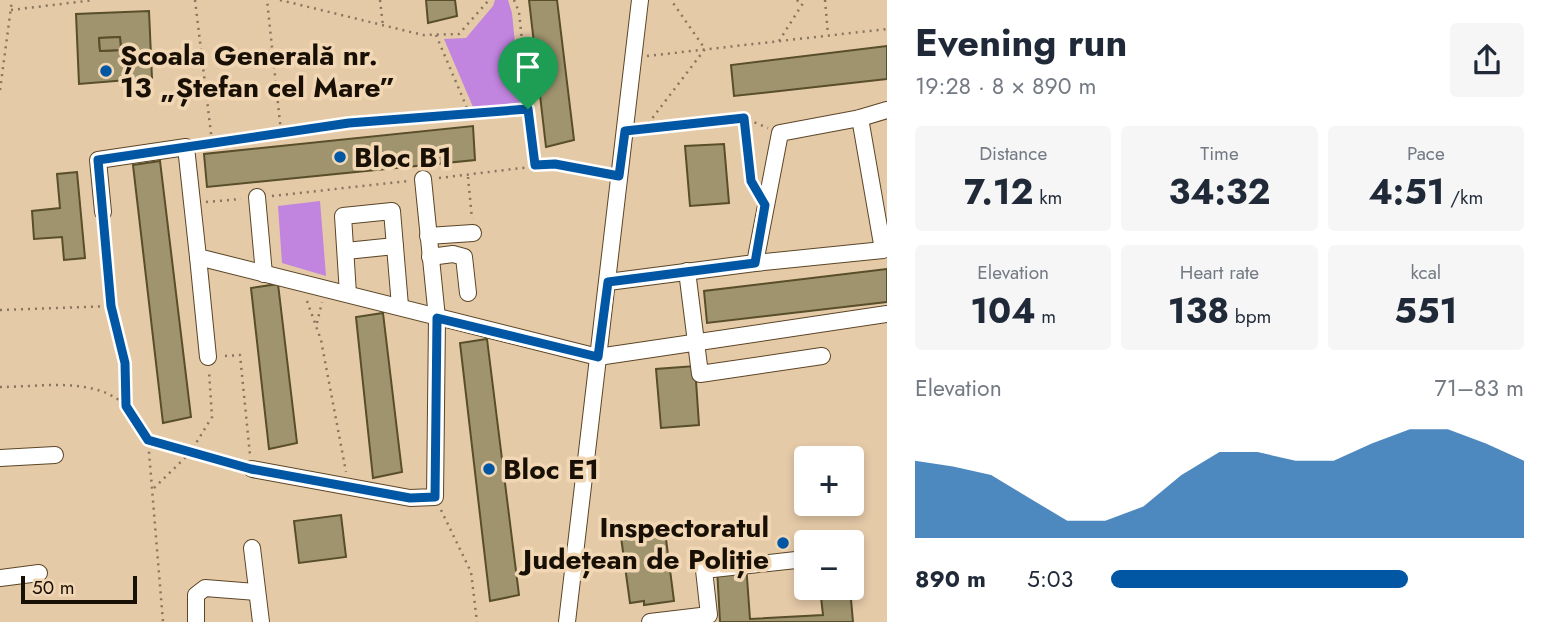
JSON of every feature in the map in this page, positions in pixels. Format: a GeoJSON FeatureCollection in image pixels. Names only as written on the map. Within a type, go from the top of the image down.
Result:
{"type":"FeatureCollection","features":[{"type":"Feature","properties":{"kind":"street"},"geometry":{"type":"LineString","coordinates":[[564,622],[608,282],[640,0]]}},
{"type":"Feature","properties":{"kind":"street"},"geometry":{"type":"LineString","coordinates":[[755,263],[780,133],[860,118],[887,110]]}},
{"type":"Feature","properties":{"kind":"street"},"geometry":{"type":"LineString","coordinates":[[608,282],[883,250],[860,118]]}},
{"type":"Feature","properties":{"kind":"street"},"geometry":{"type":"LineString","coordinates":[[103,212],[98,160],[186,147],[208,357]]}},
{"type":"Feature","properties":{"kind":"street"},"geometry":{"type":"LineString","coordinates":[[251,469],[410,498],[435,497],[437,318],[423,179]]}},
{"type":"Feature","properties":{"kind":"street"},"geometry":{"type":"LineString","coordinates":[[257,198],[264,274]]}},
{"type":"Feature","properties":{"kind":"street"},"geometry":{"type":"LineString","coordinates":[[348,294],[343,216],[392,211],[400,306]]}},
{"type":"Feature","properties":{"kind":"street"},"geometry":{"type":"LineString","coordinates":[[428,236],[473,233]]}},
{"type":"Feature","properties":{"kind":"street"},"geometry":{"type":"LineString","coordinates":[[345,251],[395,246]]}},
{"type":"Feature","properties":{"kind":"street"},"geometry":{"type":"LineString","coordinates":[[430,257],[453,254],[464,257],[468,293]]}},
{"type":"Feature","properties":{"kind":"street"},"geometry":{"type":"LineString","coordinates":[[198,257],[598,357],[696,345],[887,314]]}},
{"type":"Feature","properties":{"kind":"street"},"geometry":{"type":"LineString","coordinates":[[687,271],[700,374],[822,355]]}},
{"type":"Feature","properties":{"kind":"street"},"geometry":{"type":"LineString","coordinates":[[0,458],[55,455]]}},
{"type":"Feature","properties":{"kind":"street"},"geometry":{"type":"LineString","coordinates":[[251,548],[261,622]]}},
{"type":"Feature","properties":{"kind":"street"},"geometry":{"type":"LineString","coordinates":[[650,622],[709,615],[704,570],[794,559]]}},
{"type":"Feature","properties":{"kind":"street"},"geometry":{"type":"LineString","coordinates":[[0,578],[39,573]]}},
{"type":"Feature","properties":{"kind":"street"},"geometry":{"type":"LineString","coordinates":[[196,622],[196,595],[205,588],[257,592]]}},
{"type":"Feature","properties":{"kind":"path"},"geometry":{"type":"LineString","coordinates":[[0,90],[12,0]]}},
{"type":"Feature","properties":{"kind":"path"},"geometry":{"type":"LineString","coordinates":[[11,10],[94,0]]}},
{"type":"Feature","properties":{"kind":"path"},"geometry":{"type":"LineString","coordinates":[[195,0],[212,142]]}},
{"type":"Feature","properties":{"kind":"path"},"geometry":{"type":"LineString","coordinates":[[267,0],[281,132]]}},
{"type":"Feature","properties":{"kind":"path"},"geometry":{"type":"LineString","coordinates":[[279,0],[383,26],[436,35],[459,34],[475,20],[489,0]]}},
{"type":"Feature","properties":{"kind":"path"},"geometry":{"type":"LineString","coordinates":[[380,0],[383,26]]}},
{"type":"Feature","properties":{"kind":"path"},"geometry":{"type":"LineString","coordinates":[[514,0],[519,12],[535,165]]}},
{"type":"Feature","properties":{"kind":"path"},"geometry":{"type":"LineString","coordinates":[[671,0],[705,49]]}},
{"type":"Feature","properties":{"kind":"path"},"geometry":{"type":"LineString","coordinates":[[797,0],[801,5]]}},
{"type":"Feature","properties":{"kind":"path"},"geometry":{"type":"LineString","coordinates":[[779,41],[805,0]]}},
{"type":"Feature","properties":{"kind":"path"},"geometry":{"type":"LineString","coordinates":[[825,0],[828,35]]}},
{"type":"Feature","properties":{"kind":"path"},"geometry":{"type":"LineString","coordinates":[[634,58],[887,29]]}},
{"type":"Feature","properties":{"kind":"path"},"geometry":{"type":"LineString","coordinates":[[436,35],[470,115]]}},
{"type":"Feature","properties":{"kind":"path"},"geometry":{"type":"LineString","coordinates":[[644,130],[705,49]]}},
{"type":"Feature","properties":{"kind":"path"},"geometry":{"type":"LineString","coordinates":[[0,59],[5,59]]}},
{"type":"Feature","properties":{"kind":"path"},"geometry":{"type":"LineString","coordinates":[[186,147],[349,123],[528,109]]}},
{"type":"Feature","properties":{"kind":"path"},"geometry":{"type":"LineString","coordinates":[[744,118],[751,181],[765,205]]}},
{"type":"Feature","properties":{"kind":"path"},"geometry":{"type":"LineString","coordinates":[[625,131],[744,118],[780,133]]}},
{"type":"Feature","properties":{"kind":"path"},"geometry":{"type":"LineString","coordinates":[[192,203],[423,179],[468,177],[535,165],[555,164],[619,176]]}},
{"type":"Feature","properties":{"kind":"path"},"geometry":{"type":"LineString","coordinates":[[468,177],[473,233]]}},
{"type":"Feature","properties":{"kind":"path"},"geometry":{"type":"LineString","coordinates":[[103,212],[111,306],[125,363],[126,406]]}},
{"type":"Feature","properties":{"kind":"path"},"geometry":{"type":"LineString","coordinates":[[295,280],[317,323],[349,488]]}},
{"type":"Feature","properties":{"kind":"path"},"geometry":{"type":"LineString","coordinates":[[317,323],[321,304],[331,290]]}},
{"type":"Feature","properties":{"kind":"path"},"geometry":{"type":"LineString","coordinates":[[0,310],[111,306]]}},
{"type":"Feature","properties":{"kind":"path"},"geometry":{"type":"LineString","coordinates":[[148,440],[190,453],[251,469],[240,355],[208,357],[212,417],[190,453],[154,488]]}},
{"type":"Feature","properties":{"kind":"path"},"geometry":{"type":"LineString","coordinates":[[0,387],[90,387],[113,394],[126,406],[148,440],[163,622]]}},
{"type":"Feature","properties":{"kind":"path"},"geometry":{"type":"LineString","coordinates":[[435,497],[471,572],[477,622]]}},
{"type":"Feature","properties":{"kind":"shaded area"},"geometry":{"type":"Polygon","coordinates":[[[495,0],[508,0],[512,13],[521,104],[473,107],[444,39],[466,38],[495,0]]]}},
{"type":"Feature","properties":{"kind":"shaded area"},"geometry":{"type":"Polygon","coordinates":[[[320,201],[326,276],[282,263],[278,206],[320,201]]]}},
{"type":"Feature","properties":{"kind":"building"},"geometry":{"type":"Polygon","coordinates":[[[426,0],[455,0],[457,16],[428,23],[426,0]]]}},
{"type":"Feature","properties":{"kind":"building"},"geometry":{"type":"Polygon","coordinates":[[[529,0],[557,0],[574,140],[546,147],[529,0]]]}},
{"type":"Feature","properties":{"kind":"building"},"geometry":{"type":"Polygon","coordinates":[[[149,11],[152,78],[79,84],[76,14],[149,11]],[[120,37],[99,38],[100,51],[121,50],[120,37]]]}},
{"type":"Feature","properties":{"kind":"building"},"geometry":{"type":"Polygon","coordinates":[[[120,37],[121,50],[100,51],[99,38],[120,37]]]}},
{"type":"Feature","properties":{"kind":"building"},"geometry":{"type":"Polygon","coordinates":[[[887,46],[887,79],[734,96],[731,65],[887,46]]]}},
{"type":"Feature","properties":{"kind":"building","name":"Bloc B1"},"geometry":{"type":"Polygon","coordinates":[[[473,126],[475,160],[207,187],[204,154],[473,126]]]}},
{"type":"Feature","properties":{"kind":"building"},"geometry":{"type":"Polygon","coordinates":[[[724,144],[729,203],[690,206],[685,146],[724,144]]]}},
{"type":"Feature","properties":{"kind":"building"},"geometry":{"type":"Polygon","coordinates":[[[160,161],[191,417],[163,423],[133,165],[160,161]]]}},
{"type":"Feature","properties":{"kind":"building"},"geometry":{"type":"Polygon","coordinates":[[[77,172],[85,258],[64,260],[62,237],[34,239],[32,211],[60,208],[57,174],[77,172]]]}},
{"type":"Feature","properties":{"kind":"building"},"geometry":{"type":"Polygon","coordinates":[[[887,269],[887,302],[707,323],[704,291],[887,269]]]}},
{"type":"Feature","properties":{"kind":"building"},"geometry":{"type":"Polygon","coordinates":[[[278,284],[297,443],[269,449],[251,288],[278,284]]]}},
{"type":"Feature","properties":{"kind":"building"},"geometry":{"type":"Polygon","coordinates":[[[383,313],[402,472],[373,478],[356,317],[383,313]]]}},
{"type":"Feature","properties":{"kind":"building","name":"Bloc E1"},"geometry":{"type":"Polygon","coordinates":[[[487,339],[519,595],[490,601],[460,343],[487,339]]]}},
{"type":"Feature","properties":{"kind":"building"},"geometry":{"type":"Polygon","coordinates":[[[695,366],[699,425],[661,428],[656,369],[695,366]]]}},
{"type":"Feature","properties":{"kind":"building"},"geometry":{"type":"Polygon","coordinates":[[[341,515],[346,557],[299,563],[294,521],[341,515]]]}},
{"type":"Feature","properties":{"kind":"building"},"geometry":{"type":"Polygon","coordinates":[[[636,523],[638,534],[665,531],[674,601],[644,605],[644,601],[630,603],[621,537],[628,536],[627,524],[636,523]]]}},
{"type":"Feature","properties":{"kind":"building"},"geometry":{"type":"Polygon","coordinates":[[[746,564],[750,619],[823,615],[821,600],[851,600],[853,622],[720,622],[717,568],[746,564]]]}},
{"type":"Feature","properties":{"kind":"place","name":"Școala Generală nr. 13 „Ștefan cel Mare”"},"geometry":{"type":"Point","coordinates":[106,71]}},
{"type":"Feature","properties":{"kind":"place","name":"Bloc B1"},"geometry":{"type":"Point","coordinates":[340,157]}},
{"type":"Feature","properties":{"kind":"place","name":"Bloc E1"},"geometry":{"type":"Point","coordinates":[489,469]}},
{"type":"Feature","properties":{"kind":"place","name":"Inspectoratul Județean de Poliție"},"geometry":{"type":"Point","coordinates":[783,543]}},
{"type":"Feature","properties":{"kind":"route"},"geometry":{"type":"LineString","coordinates":[[528,109],[535,165],[555,164],[619,176],[625,131],[744,118],[751,181],[765,205],[755,263],[608,282],[598,357],[437,318],[435,497],[410,498],[251,469],[148,440],[126,406],[125,363],[111,306],[98,160],[349,123],[528,109]]}}]}
